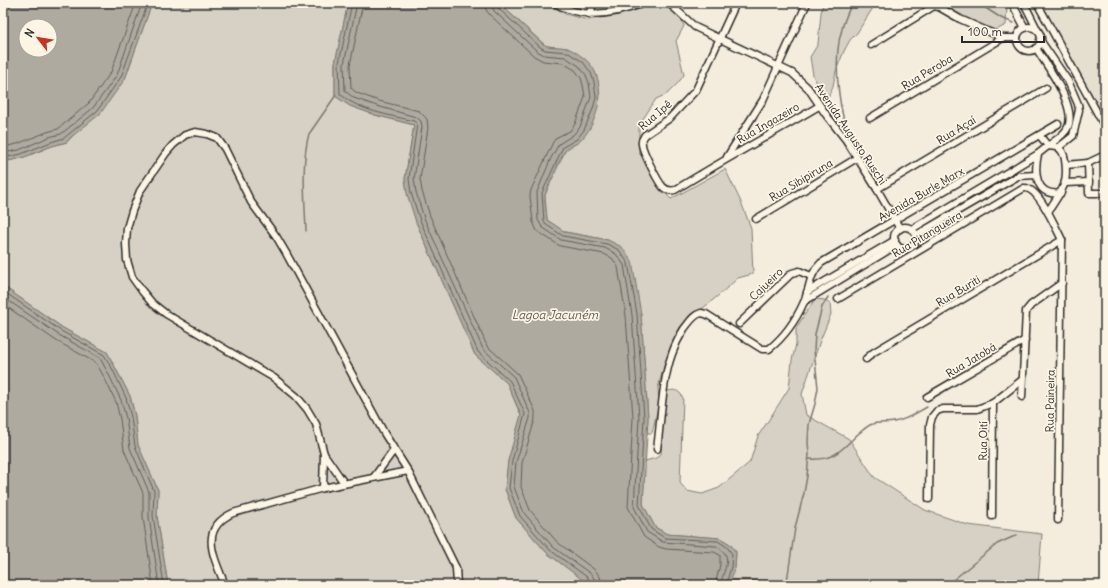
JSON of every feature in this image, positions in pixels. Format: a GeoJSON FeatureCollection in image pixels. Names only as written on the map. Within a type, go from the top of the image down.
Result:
{"type":"FeatureCollection","features":[{"type":"Feature","properties":{"kind":"street"},"geometry":{"type":"LineString","coordinates":[[556,3],[567,8],[589,14],[603,14],[626,10],[644,3]]}},
{"type":"Feature","properties":{"kind":"street"},"geometry":{"type":"LineString","coordinates":[[589,14],[594,3]]}},
{"type":"Feature","properties":{"kind":"street","name":"Avenida Augusto Ruschi"},"geometry":{"type":"LineString","coordinates":[[669,3],[695,27],[798,77],[808,88],[819,106],[846,140],[900,229]]}},
{"type":"Feature","properties":{"kind":"street"},"geometry":{"type":"LineString","coordinates":[[720,38],[736,3]]}},
{"type":"Feature","properties":{"kind":"street"},"geometry":{"type":"LineString","coordinates":[[726,158],[763,100],[807,3]]}},
{"type":"Feature","properties":{"kind":"street"},"geometry":{"type":"LineString","coordinates":[[1012,3],[1025,28]]}},
{"type":"Feature","properties":{"kind":"street"},"geometry":{"type":"LineString","coordinates":[[1024,3],[1040,40],[1068,81],[1078,104],[1079,110],[1073,136],[1059,148]]}},
{"type":"Feature","properties":{"kind":"street"},"geometry":{"type":"LineString","coordinates":[[1037,3],[1105,127]]}},
{"type":"Feature","properties":{"kind":"street"},"geometry":{"type":"LineString","coordinates":[[871,45],[934,6],[1003,38],[1017,38]]}},
{"type":"Feature","properties":{"kind":"street"},"geometry":{"type":"LineString","coordinates":[[1038,33],[1035,29],[1025,28],[1020,32],[1017,42],[1021,48],[1029,51],[1036,48],[1040,40]]}},
{"type":"Feature","properties":{"kind":"street","name":"Rua Ipê"},"geometry":{"type":"LineString","coordinates":[[720,38],[696,90],[670,118],[645,135],[641,142],[643,150],[663,187],[671,190],[675,190],[726,158]]}},
{"type":"Feature","properties":{"kind":"street","name":"Rua Peroba"},"geometry":{"type":"LineString","coordinates":[[870,118],[1003,38]]}},
{"type":"Feature","properties":{"kind":"street"},"geometry":{"type":"LineString","coordinates":[[912,229],[1038,154],[1067,129],[1070,121],[1070,114],[1066,99],[1036,48]]}},
{"type":"Feature","properties":{"kind":"street","name":"Rua Açaí"},"geometry":{"type":"LineString","coordinates":[[877,189],[1046,88]]}},
{"type":"Feature","properties":{"kind":"street","name":"Rua Ingazeiro"},"geometry":{"type":"LineString","coordinates":[[726,158],[770,135],[819,106]]}},
{"type":"Feature","properties":{"kind":"street","name":"Avenida Burle Marx"},"geometry":{"type":"LineString","coordinates":[[657,449],[666,376],[671,355],[676,343],[690,320],[701,313],[762,350],[766,350],[774,345],[786,332],[805,301],[811,276],[821,263],[1040,136],[1058,124]]}},
{"type":"Feature","properties":{"kind":"street"},"geometry":{"type":"LineString","coordinates":[[323,488],[324,454],[316,424],[308,409],[296,396],[274,378],[166,314],[152,304],[132,277],[127,260],[126,244],[132,211],[140,191],[166,153],[185,135],[195,132],[207,134],[217,138],[225,149],[250,202],[276,236],[286,253],[384,433],[408,471],[456,568],[457,585]]}},
{"type":"Feature","properties":{"kind":"street"},"geometry":{"type":"LineString","coordinates":[[1040,136],[1048,146],[1062,150],[1066,164],[1065,183],[1061,193],[1048,212],[1062,240]]}},
{"type":"Feature","properties":{"kind":"street"},"geometry":{"type":"LineString","coordinates":[[1038,154],[1036,175],[1040,187],[1049,193],[1061,193]]}},
{"type":"Feature","properties":{"kind":"street"},"geometry":{"type":"LineString","coordinates":[[1066,164],[1088,163],[1105,155]]}},
{"type":"Feature","properties":{"kind":"street","name":"Rua Sibipiruna"},"geometry":{"type":"LineString","coordinates":[[756,219],[857,158]]}},
{"type":"Feature","properties":{"kind":"street"},"geometry":{"type":"LineString","coordinates":[[1088,163],[1089,193],[1105,193]]}},
{"type":"Feature","properties":{"kind":"street"},"geometry":{"type":"LineString","coordinates":[[916,235],[1018,176],[1036,175]]}},
{"type":"Feature","properties":{"kind":"street"},"geometry":{"type":"LineString","coordinates":[[1065,183],[1089,182]]}},
{"type":"Feature","properties":{"kind":"street","name":"Rua Pitangueira"},"geometry":{"type":"LineString","coordinates":[[838,299],[1024,188],[1034,192],[1048,212]]}},
{"type":"Feature","properties":{"kind":"street"},"geometry":{"type":"LineString","coordinates":[[1049,193],[1054,202]]}},
{"type":"Feature","properties":{"kind":"street"},"geometry":{"type":"LineString","coordinates":[[906,227],[912,229],[916,235],[915,242],[910,248],[904,249],[896,243],[895,235],[900,229],[906,227]]}},
{"type":"Feature","properties":{"kind":"street","name":"Rua Paineira"},"geometry":{"type":"LineString","coordinates":[[1058,520],[1062,240]]}},
{"type":"Feature","properties":{"kind":"street","name":"Rua Buriti"},"geometry":{"type":"LineString","coordinates":[[866,359],[874,352],[1062,240]]}},
{"type":"Feature","properties":{"kind":"street"},"geometry":{"type":"LineString","coordinates":[[807,292],[896,243]]}},
{"type":"Feature","properties":{"kind":"street","name":"Avenida Burle Marx"},"geometry":{"type":"LineString","coordinates":[[805,301],[896,243]]}},
{"type":"Feature","properties":{"kind":"street"},"geometry":{"type":"LineString","coordinates":[[910,248],[914,254]]}},
{"type":"Feature","properties":{"kind":"street","name":"Cajueiro"},"geometry":{"type":"LineString","coordinates":[[739,324],[792,273],[799,271],[811,276]]}},
{"type":"Feature","properties":{"kind":"street"},"geometry":{"type":"LineString","coordinates":[[1022,397],[1026,311],[1030,305],[1062,283]]}},
{"type":"Feature","properties":{"kind":"street","name":"Rua Jatobá"},"geometry":{"type":"LineString","coordinates":[[927,398],[1025,340]]}},
{"type":"Feature","properties":{"kind":"street"},"geometry":{"type":"LineString","coordinates":[[929,499],[930,425],[932,417],[937,411],[943,409],[977,409],[993,403],[1022,380]]}},
{"type":"Feature","properties":{"kind":"street","name":"Rua Oití"},"geometry":{"type":"LineString","coordinates":[[992,516],[993,403]]}},
{"type":"Feature","properties":{"kind":"street"},"geometry":{"type":"LineString","coordinates":[[374,477],[394,450]]}},
{"type":"Feature","properties":{"kind":"street"},"geometry":{"type":"LineString","coordinates":[[324,454],[344,484]]}},
{"type":"Feature","properties":{"kind":"street"},"geometry":{"type":"LineString","coordinates":[[225,585],[212,552],[211,542],[213,532],[217,524],[224,517],[233,512],[323,488],[408,471]]}},
{"type":"Feature","properties":{"kind":"shaded area"},"geometry":{"type":"Polygon","coordinates":[[[152,3],[348,3],[335,63],[335,96],[350,106],[375,115],[414,125],[405,179],[416,222],[475,355],[507,383],[521,416],[508,461],[505,489],[516,518],[547,553],[585,581],[588,585],[168,585],[157,516],[158,490],[138,445],[135,416],[130,396],[107,352],[63,328],[3,286],[3,162],[22,158],[52,146],[67,142],[125,79],[152,3]]]}},
{"type":"Feature","properties":{"kind":"shaded area"},"geometry":{"type":"Polygon","coordinates":[[[499,3],[547,3],[565,14],[588,20],[630,12],[657,4],[665,6],[682,19],[684,26],[676,41],[684,75],[667,94],[656,99],[639,125],[639,152],[664,192],[671,199],[725,169],[741,202],[751,228],[753,274],[738,278],[680,327],[665,362],[658,388],[659,403],[652,433],[647,433],[648,418],[641,314],[608,240],[565,232],[547,220],[545,195],[566,149],[579,142],[600,98],[598,81],[594,71],[575,53],[568,48],[546,46],[499,3]]]}},
{"type":"Feature","properties":{"kind":"shaded area"},"geometry":{"type":"Polygon","coordinates":[[[823,3],[876,3],[844,51],[836,71],[833,86],[825,104],[818,101],[819,88],[813,75],[810,57],[818,44],[823,3]]]}},
{"type":"Feature","properties":{"kind":"shaded area"},"geometry":{"type":"Polygon","coordinates":[[[942,3],[1004,3],[1007,7],[1006,25],[996,30],[960,18],[942,3]]]}},
{"type":"Feature","properties":{"kind":"shaded area"},"geometry":{"type":"Polygon","coordinates":[[[1038,3],[1105,3],[1105,123],[1038,3]]]}},
{"type":"Feature","properties":{"kind":"shaded area"},"geometry":{"type":"Polygon","coordinates":[[[815,299],[825,300],[830,303],[831,314],[802,394],[806,415],[849,439],[874,477],[925,510],[968,525],[1042,534],[1038,585],[729,585],[735,568],[736,552],[730,544],[720,538],[667,534],[655,527],[643,504],[645,461],[656,458],[661,454],[665,392],[676,390],[683,398],[680,483],[687,491],[702,494],[719,488],[750,462],[758,436],[789,388],[792,360],[796,344],[796,328],[815,299]]]}},
{"type":"Feature","properties":{"kind":"water"},"geometry":{"type":"Polygon","coordinates":[[[3,3],[152,3],[125,79],[100,114],[67,142],[52,146],[22,158],[3,162],[3,3]]]}},
{"type":"Feature","properties":{"kind":"water","name":"Lagoa Jacuném"},"geometry":{"type":"Polygon","coordinates":[[[348,3],[499,3],[543,44],[548,46],[563,47],[571,50],[585,59],[592,67],[597,77],[599,88],[597,112],[587,133],[578,142],[565,151],[560,160],[545,196],[547,220],[565,232],[608,240],[622,247],[632,261],[641,314],[648,418],[643,504],[655,527],[667,534],[720,538],[730,544],[736,552],[735,568],[729,585],[588,585],[547,553],[516,518],[505,489],[508,461],[521,415],[507,383],[475,355],[416,222],[407,194],[405,179],[414,125],[375,115],[350,106],[335,96],[335,63],[348,3]]]}},
{"type":"Feature","properties":{"kind":"water"},"geometry":{"type":"Polygon","coordinates":[[[3,286],[63,328],[107,352],[130,396],[135,416],[138,445],[158,490],[157,516],[168,585],[3,585],[3,286]]]}},
{"type":"Feature","properties":{"kind":"waterway"},"geometry":{"type":"LineString","coordinates":[[846,128],[839,92],[837,66],[839,40],[846,16],[852,3]]}},
{"type":"Feature","properties":{"kind":"waterway"},"geometry":{"type":"LineString","coordinates":[[978,3],[1001,18],[1014,23]]}},
{"type":"Feature","properties":{"kind":"waterway"},"geometry":{"type":"LineString","coordinates":[[306,231],[304,169],[309,134],[336,95]]}},
{"type":"Feature","properties":{"kind":"waterway"},"geometry":{"type":"LineString","coordinates":[[787,581],[795,528],[807,476],[809,424],[818,388],[814,350],[815,334],[822,307],[828,297]]}},
{"type":"Feature","properties":{"kind":"waterway"},"geometry":{"type":"LineString","coordinates":[[809,459],[818,459],[831,456],[842,449],[870,425],[903,420],[927,407]]}},
{"type":"Feature","properties":{"kind":"waterway"},"geometry":{"type":"LineString","coordinates":[[947,585],[997,544],[1017,535]]}},
{"type":"Feature","properties":{"kind":"waterway"},"geometry":{"type":"LineString","coordinates":[[730,580],[791,581],[808,585]]}}]}
